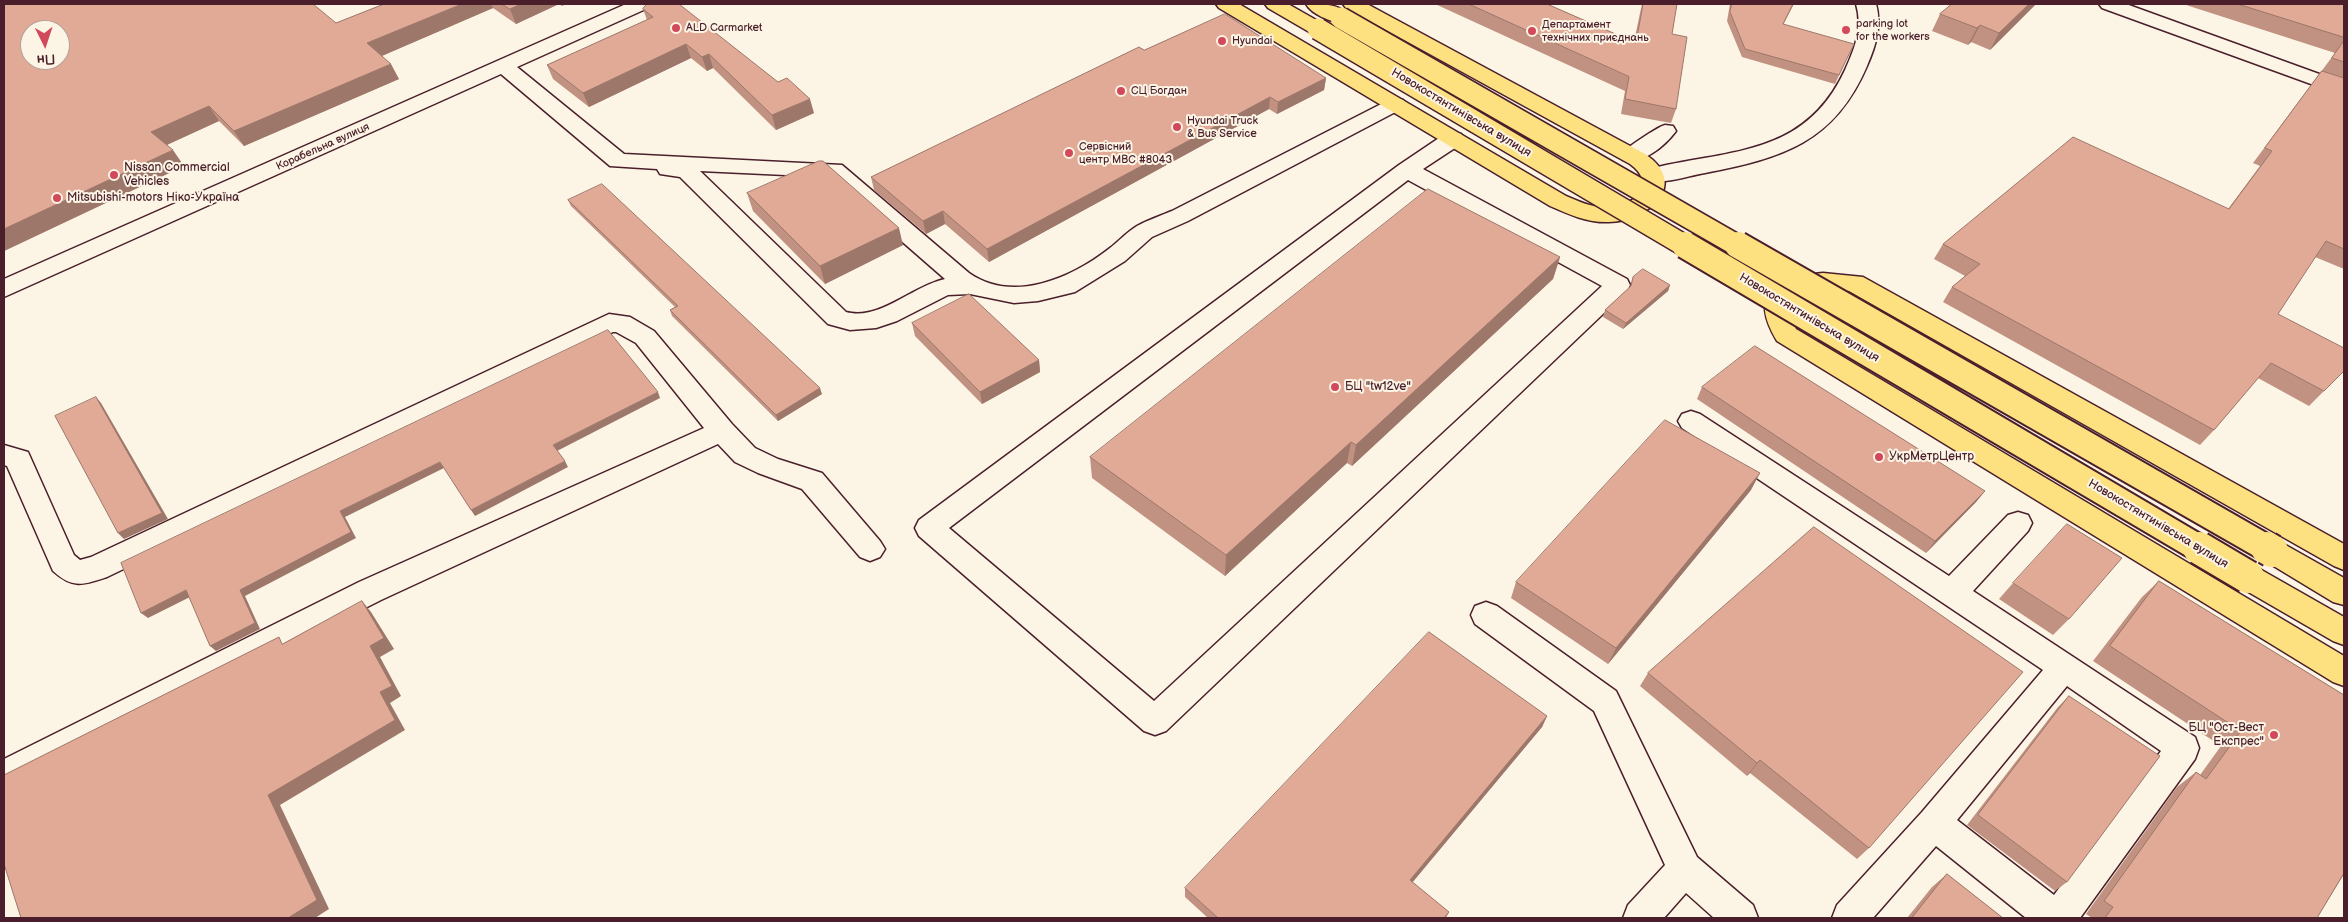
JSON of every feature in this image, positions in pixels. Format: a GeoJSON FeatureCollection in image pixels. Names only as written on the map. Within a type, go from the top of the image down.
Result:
{"type":"FeatureCollection","features":[{"type":"Feature","properties":{"kind":"main road"},"geometry":{"type":"LineString","coordinates":[[1226,4],[1558,201],[1594,214],[1617,215],[1631,211],[1653,192],[1655,184],[1653,175],[1646,165],[1631,155],[1347,11]]}},
{"type":"Feature","properties":{"kind":"main road","name":"Новокостянтинівська вулиця"},"geometry":{"type":"LineString","coordinates":[[1275,4],[2344,632]]}},
{"type":"Feature","properties":{"kind":"main road","name":"Новокостянтинівська вулиця"},"geometry":{"type":"LineString","coordinates":[[1315,4],[1347,11],[2344,593]]}},
{"type":"Feature","properties":{"kind":"main road"},"geometry":{"type":"LineString","coordinates":[[2344,558],[1854,283],[1834,280],[1797,282],[1779,297],[1775,309],[1776,320],[1786,334],[2344,672]]}},
{"type":"Feature","properties":{"kind":"street","name":"Корабельна вулиця"},"geometry":{"type":"LineString","coordinates":[[4,289],[641,4]]}},
{"type":"Feature","properties":{"kind":"street"},"geometry":{"type":"LineString","coordinates":[[1653,175],[1718,164],[1777,146],[1807,132],[1822,120],[1840,99],[1853,76],[1867,42],[1870,28],[1866,4]]}},
{"type":"Feature","properties":{"kind":"street"},"geometry":{"type":"LineString","coordinates":[[2109,4],[2344,90]]}},
{"type":"Feature","properties":{"kind":"street"},"geometry":{"type":"LineString","coordinates":[[503,66],[624,167],[686,170],[837,318],[865,322],[890,315],[935,290],[948,286],[970,286],[1014,295],[1038,293],[1066,286],[1117,255],[1144,232],[1180,216],[1396,104]]}},
{"type":"Feature","properties":{"kind":"street"},"geometry":{"type":"LineString","coordinates":[[1631,155],[1644,148],[1665,131]]}},
{"type":"Feature","properties":{"kind":"street"},"geometry":{"type":"LineString","coordinates":[[1407,170],[1618,284],[1155,721],[929,528],[1407,170],[1453,138]]}},
{"type":"Feature","properties":{"kind":"street"},"geometry":{"type":"LineString","coordinates":[[618,161],[834,170],[970,286]]}},
{"type":"Feature","properties":{"kind":"street"},"geometry":{"type":"LineString","coordinates":[[4,455],[18,459],[63,563],[75,573],[97,568],[609,323],[621,323],[645,337],[722,431],[745,455],[768,466],[812,481],[870,549]]}},
{"type":"Feature","properties":{"kind":"street"},"geometry":{"type":"LineString","coordinates":[[1691,421],[2064,667],[2183,748],[2059,918]]}},
{"type":"Feature","properties":{"kind":"street"},"geometry":{"type":"LineString","coordinates":[[4,776],[370,591],[722,431]]}},
{"type":"Feature","properties":{"kind":"street"},"geometry":{"type":"LineString","coordinates":[[1952,593],[2018,523]]}},
{"type":"Feature","properties":{"kind":"street"},"geometry":{"type":"LineString","coordinates":[[1486,616],[1605,700],[1685,869],[1740,918]]}},
{"type":"Feature","properties":{"kind":"street"},"geometry":{"type":"LineString","coordinates":[[1850,918],[1934,823],[2064,667]]}},
{"type":"Feature","properties":{"kind":"street"},"geometry":{"type":"LineString","coordinates":[[1934,823],[2054,918]]}},
{"type":"Feature","properties":{"kind":"street"},"geometry":{"type":"LineString","coordinates":[[1641,918],[1685,869]]}},
{"type":"Feature","properties":{"kind":"building"},"geometry":{"type":"Polygon","coordinates":[[[4,4],[313,4],[336,23],[384,4],[462,4],[367,43],[391,64],[234,131],[209,106],[151,132],[173,150],[4,229],[4,4]]]}},
{"type":"Feature","properties":{"kind":"building"},"geometry":{"type":"Polygon","coordinates":[[[502,4],[521,4],[510,9],[502,4]]]}},
{"type":"Feature","properties":{"kind":"building"},"geometry":{"type":"Polygon","coordinates":[[[647,4],[679,4],[778,82],[787,78],[810,99],[772,115],[709,54],[702,57],[686,44],[583,93],[547,65],[653,17],[643,9],[647,4]]]}},
{"type":"Feature","properties":{"kind":"building"},"geometry":{"type":"Polygon","coordinates":[[[1469,4],[1547,4],[1636,43],[1643,4],[1677,4],[1672,34],[1687,37],[1676,109],[1625,99],[1629,77],[1469,4]]]}},
{"type":"Feature","properties":{"kind":"building"},"geometry":{"type":"Polygon","coordinates":[[[1732,4],[1793,4],[1783,24],[1854,44],[1839,75],[1745,49],[1730,12],[1732,4]]]}},
{"type":"Feature","properties":{"kind":"building"},"geometry":{"type":"Polygon","coordinates":[[[1952,4],[2029,4],[1999,33],[1980,25],[1977,28],[1940,14],[1952,4]]]}},
{"type":"Feature","properties":{"kind":"building"},"geometry":{"type":"Polygon","coordinates":[[[2238,4],[2344,4],[2344,37],[2238,4]]]}},
{"type":"Feature","properties":{"kind":"building","name":"Сервісний центр МВС #8043"},"geometry":{"type":"Polygon","coordinates":[[[1225,14],[1326,78],[1278,102],[1270,97],[987,249],[943,211],[923,221],[871,177],[1139,47],[1144,50],[1225,14]]]}},
{"type":"Feature","properties":{"kind":"building"},"geometry":{"type":"Polygon","coordinates":[[[2344,41],[2344,62],[2332,58],[2344,41]]]}},
{"type":"Feature","properties":{"kind":"building"},"geometry":{"type":"Polygon","coordinates":[[[2322,71],[2344,78],[2344,249],[2326,241],[2278,314],[2344,348],[2344,371],[2324,391],[2271,363],[2214,430],[1952,287],[1980,264],[1943,244],[2073,137],[2229,209],[2272,151],[2265,148],[2322,71]]]}},
{"type":"Feature","properties":{"kind":"building"},"geometry":{"type":"Polygon","coordinates":[[[819,161],[823,161],[899,228],[820,266],[747,193],[819,161]]]}},
{"type":"Feature","properties":{"kind":"building"},"geometry":{"type":"Polygon","coordinates":[[[602,184],[820,388],[776,415],[670,310],[678,306],[568,200],[602,184]]]}},
{"type":"Feature","properties":{"kind":"building","name":"БЦ \"tw12ve\""},"geometry":{"type":"Polygon","coordinates":[[[1428,189],[1560,257],[1356,445],[1351,442],[1226,555],[1090,457],[1428,189]]]}},
{"type":"Feature","properties":{"kind":"building"},"geometry":{"type":"Polygon","coordinates":[[[1643,269],[1670,285],[1626,323],[1605,310],[1631,286],[1633,277],[1643,269]]]}},
{"type":"Feature","properties":{"kind":"building"},"geometry":{"type":"Polygon","coordinates":[[[969,294],[1039,360],[980,392],[912,323],[969,294]]]}},
{"type":"Feature","properties":{"kind":"building"},"geometry":{"type":"Polygon","coordinates":[[[608,330],[658,392],[553,445],[565,461],[471,510],[440,462],[340,511],[351,532],[240,590],[255,623],[210,646],[186,590],[141,613],[121,563],[608,330]]]}},
{"type":"Feature","properties":{"kind":"building"},"geometry":{"type":"Polygon","coordinates":[[[1755,346],[1985,491],[1935,541],[1702,387],[1755,346]]]}},
{"type":"Feature","properties":{"kind":"building"},"geometry":{"type":"Polygon","coordinates":[[[96,397],[162,513],[118,533],[55,416],[96,397]]]}},
{"type":"Feature","properties":{"kind":"building"},"geometry":{"type":"Polygon","coordinates":[[[1665,420],[1760,473],[1616,648],[1516,582],[1665,420]]]}},
{"type":"Feature","properties":{"kind":"building"},"geometry":{"type":"Polygon","coordinates":[[[2067,524],[2122,558],[2069,619],[2013,583],[2067,524]]]}},
{"type":"Feature","properties":{"kind":"building"},"geometry":{"type":"Polygon","coordinates":[[[1814,527],[2023,672],[1869,848],[1760,760],[1757,763],[1648,673],[1814,527]]]}},
{"type":"Feature","properties":{"kind":"building","name":"БЦ \"Ост-Вест Експрес\""},"geometry":{"type":"Polygon","coordinates":[[[2159,581],[2344,695],[2344,873],[2317,918],[2105,918],[2113,907],[2104,901],[2196,772],[2206,779],[2241,731],[2110,646],[2159,581]]]}},
{"type":"Feature","properties":{"kind":"building"},"geometry":{"type":"Polygon","coordinates":[[[362,601],[384,638],[370,646],[392,686],[380,692],[395,720],[268,795],[317,900],[288,918],[21,918],[4,864],[4,775],[279,637],[282,644],[362,601]]]}},
{"type":"Feature","properties":{"kind":"building"},"geometry":{"type":"Polygon","coordinates":[[[1429,632],[1547,716],[1410,880],[1449,912],[1444,918],[1218,918],[1185,888],[1429,632]]]}},
{"type":"Feature","properties":{"kind":"building"},"geometry":{"type":"Polygon","coordinates":[[[2069,696],[2160,756],[2067,882],[1978,815],[2069,696]]]}},
{"type":"Feature","properties":{"kind":"building"},"geometry":{"type":"Polygon","coordinates":[[[1947,874],[2003,918],[1912,918],[1947,874]]]}},
{"type":"Feature","properties":{"kind":"place","name":"ALD Carmarket"},"geometry":{"type":"Point","coordinates":[676,28]}},
{"type":"Feature","properties":{"kind":"place","name":"parking lot for the workers"},"geometry":{"type":"Point","coordinates":[1846,30]}},
{"type":"Feature","properties":{"kind":"place","name":"Департамент технічних приєднань"},"geometry":{"type":"Point","coordinates":[1532,31]}},
{"type":"Feature","properties":{"kind":"place","name":"Hyundai"},"geometry":{"type":"Point","coordinates":[1222,41]}},
{"type":"Feature","properties":{"kind":"place","name":"СЦ Богдан"},"geometry":{"type":"Point","coordinates":[1121,91]}},
{"type":"Feature","properties":{"kind":"place","name":"Hyundai Truck & Bus Service"},"geometry":{"type":"Point","coordinates":[1177,127]}},
{"type":"Feature","properties":{"kind":"place","name":"Сервісний центр МВС #8043"},"geometry":{"type":"Point","coordinates":[1069,153]}},
{"type":"Feature","properties":{"kind":"place","name":"Nissan Commercial Vehicles"},"geometry":{"type":"Point","coordinates":[114,175]}},
{"type":"Feature","properties":{"kind":"place","name":"Mitsubishi-motors Ніко-Україна"},"geometry":{"type":"Point","coordinates":[57,198]}},
{"type":"Feature","properties":{"kind":"place","name":"БЦ \"tw12ve\""},"geometry":{"type":"Point","coordinates":[1335,387]}},
{"type":"Feature","properties":{"kind":"place","name":"УкрМетрЦентр"},"geometry":{"type":"Point","coordinates":[1879,457]}},
{"type":"Feature","properties":{"kind":"place","name":"БЦ \"Ост-Вест Експрес\""},"geometry":{"type":"Point","coordinates":[2274,735]}}]}
